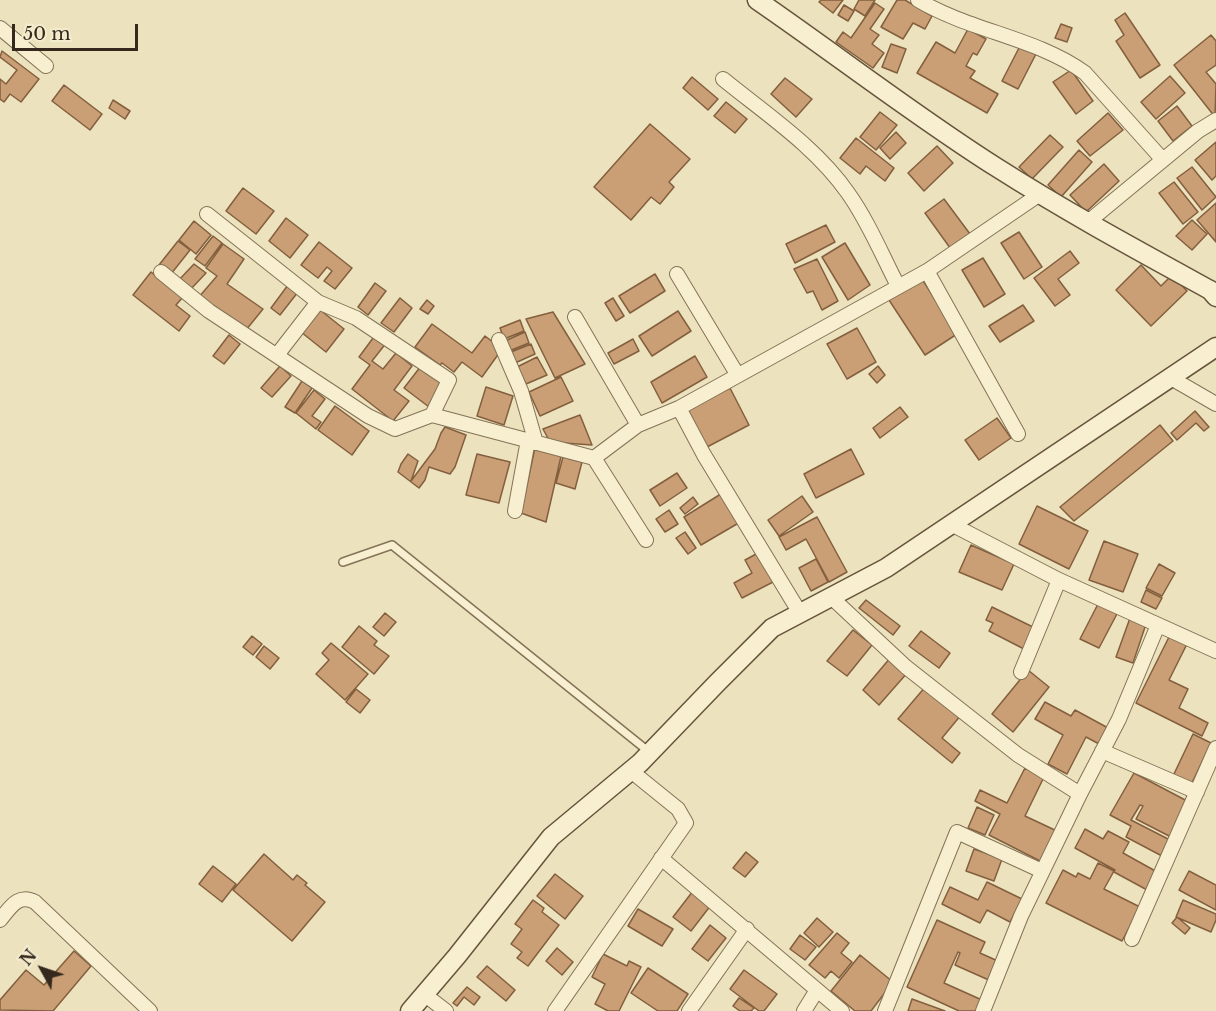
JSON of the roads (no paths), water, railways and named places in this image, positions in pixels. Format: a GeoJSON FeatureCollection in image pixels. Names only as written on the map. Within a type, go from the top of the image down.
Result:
{"type":"FeatureCollection","features":[{"type":"Feature","properties":{"kind":"street"},"geometry":{"type":"LineString","coordinates":[[757,0],[996,167],[1209,290],[1216,297]]}},
{"type":"Feature","properties":{"kind":"street"},"geometry":{"type":"LineString","coordinates":[[918,0],[953,18],[1051,54],[1076,66],[1085,73],[1163,160]]}},
{"type":"Feature","properties":{"kind":"street"},"geometry":{"type":"LineString","coordinates":[[0,28],[46,66]]}},
{"type":"Feature","properties":{"kind":"street"},"geometry":{"type":"LineString","coordinates":[[723,79],[816,155],[833,173],[849,194],[898,286]]}},
{"type":"Feature","properties":{"kind":"street"},"geometry":{"type":"LineString","coordinates":[[1088,222],[1198,131],[1216,120]]}},
{"type":"Feature","properties":{"kind":"street"},"geometry":{"type":"LineString","coordinates":[[594,458],[638,425],[678,408],[927,271],[1040,194]]}},
{"type":"Feature","properties":{"kind":"street"},"geometry":{"type":"LineString","coordinates":[[207,214],[318,302],[356,318],[449,380],[432,415]]}},
{"type":"Feature","properties":{"kind":"street"},"geometry":{"type":"LineString","coordinates":[[927,271],[1018,434]]}},
{"type":"Feature","properties":{"kind":"street"},"geometry":{"type":"LineString","coordinates":[[161,272],[209,311],[368,416],[395,429],[432,415],[594,458],[646,540]]}},
{"type":"Feature","properties":{"kind":"street"},"geometry":{"type":"LineString","coordinates":[[677,274],[737,374]]}},
{"type":"Feature","properties":{"kind":"street"},"geometry":{"type":"LineString","coordinates":[[277,355],[318,302]]}},
{"type":"Feature","properties":{"kind":"street"},"geometry":{"type":"LineString","coordinates":[[575,316],[638,425]]}},
{"type":"Feature","properties":{"kind":"street"},"geometry":{"type":"LineString","coordinates":[[500,340],[521,392],[532,442],[515,511]]}},
{"type":"Feature","properties":{"kind":"street"},"geometry":{"type":"LineString","coordinates":[[410,1011],[551,837],[631,771],[772,628],[886,568],[1216,347]]}},
{"type":"Feature","properties":{"kind":"street"},"geometry":{"type":"LineString","coordinates":[[1171,378],[1216,404]]}},
{"type":"Feature","properties":{"kind":"street"},"geometry":{"type":"LineString","coordinates":[[678,408],[800,613]]}},
{"type":"Feature","properties":{"kind":"street"},"geometry":{"type":"LineString","coordinates":[[951,524],[1059,580],[1216,651]]}},
{"type":"Feature","properties":{"kind":"street"},"geometry":{"type":"LineString","coordinates":[[1021,672],[1059,580]]}},
{"type":"Feature","properties":{"kind":"street"},"geometry":{"type":"LineString","coordinates":[[831,597],[906,667],[1018,755],[1080,794]]}},
{"type":"Feature","properties":{"kind":"street"},"geometry":{"type":"LineString","coordinates":[[983,1011],[1021,916],[1119,719],[1158,625]]}},
{"type":"Feature","properties":{"kind":"street"},"geometry":{"type":"LineString","coordinates":[[1132,939],[1216,748]]}},
{"type":"Feature","properties":{"kind":"street"},"geometry":{"type":"LineString","coordinates":[[1102,751],[1197,792]]}},
{"type":"Feature","properties":{"kind":"street"},"geometry":{"type":"LineString","coordinates":[[555,1011],[686,823],[678,809],[631,771]]}},
{"type":"Feature","properties":{"kind":"street"},"geometry":{"type":"LineString","coordinates":[[885,1011],[957,832],[1042,871]]}},
{"type":"Feature","properties":{"kind":"street"},"geometry":{"type":"LineString","coordinates":[[662,858],[842,1011]]}},
{"type":"Feature","properties":{"kind":"street"},"geometry":{"type":"LineString","coordinates":[[0,920],[20,899],[27,898],[35,902],[150,1011]]}},
{"type":"Feature","properties":{"kind":"street"},"geometry":{"type":"LineString","coordinates":[[689,1011],[747,929]]}},
{"type":"Feature","properties":{"kind":"street"},"geometry":{"type":"LineString","coordinates":[[804,1011],[817,990]]}},
{"type":"Feature","properties":{"kind":"street"},"geometry":{"type":"LineString","coordinates":[[424,994],[446,1011]]}},
{"type":"Feature","properties":{"kind":"lane"},"geometry":{"type":"LineString","coordinates":[[343,562],[392,545],[650,752]]}}]}
